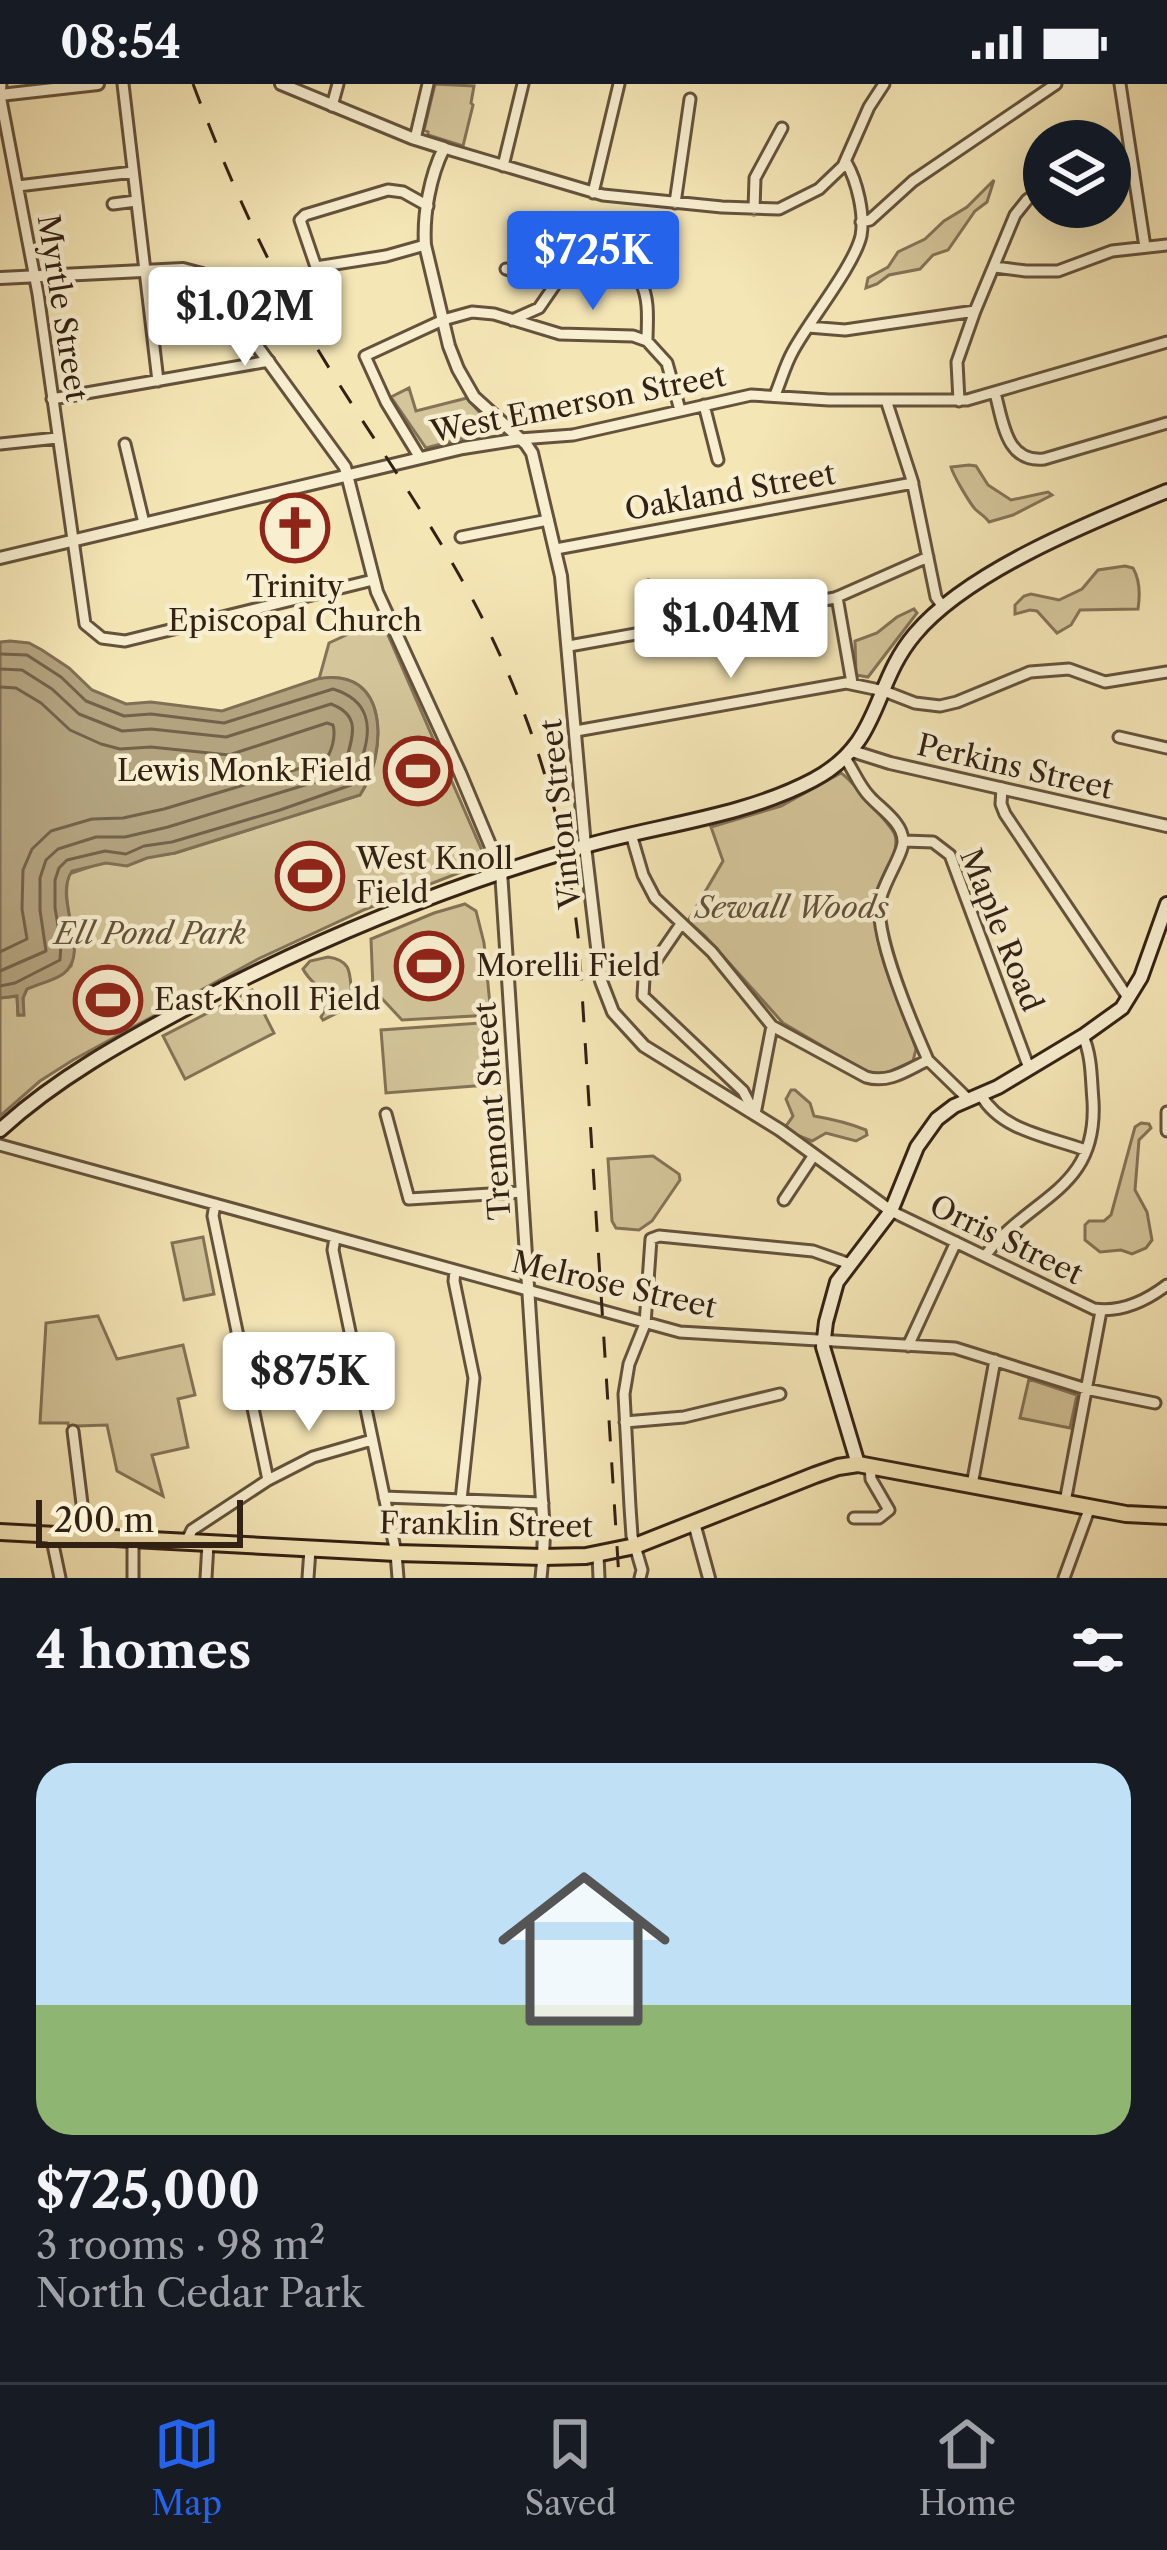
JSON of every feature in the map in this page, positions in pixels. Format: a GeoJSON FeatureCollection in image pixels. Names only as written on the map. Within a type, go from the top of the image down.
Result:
{"type":"FeatureCollection","features":[{"type":"Feature","properties":{"kind":"main road"},"geometry":{"type":"LineString","coordinates":[[0,1130],[70,1074],[250,975],[370,919],[501,871],[767,800],[810,782],[849,755],[866,731],[898,658],[944,607],[1018,560],[1167,491]]}},
{"type":"Feature","properties":{"kind":"main road"},"geometry":{"type":"LineString","coordinates":[[864,1465],[823,1342],[836,1284],[891,1211],[926,1131],[940,1115],[1115,1016],[1144,970],[1167,904]]}},
{"type":"Feature","properties":{"kind":"main road","name":"Franklin Street"},"geometry":{"type":"LineString","coordinates":[[0,1532],[310,1549],[598,1555],[635,1546],[827,1470],[864,1465],[1142,1516],[1167,1516]]}},
{"type":"Feature","properties":{"kind":"street","name":"Myrtle Street"},"geometry":{"type":"LineString","coordinates":[[1,84],[35,276],[83,622],[100,637],[135,639],[373,580]]}},
{"type":"Feature","properties":{"kind":"street"},"geometry":{"type":"LineString","coordinates":[[0,95],[98,84]]}},
{"type":"Feature","properties":{"kind":"street"},"geometry":{"type":"LineString","coordinates":[[123,84],[158,381]]}},
{"type":"Feature","properties":{"kind":"street"},"geometry":{"type":"LineString","coordinates":[[281,84],[428,144],[593,194],[754,209],[781,208],[821,188],[846,162],[866,112],[884,84]]}},
{"type":"Feature","properties":{"kind":"street"},"geometry":{"type":"LineString","coordinates":[[332,106],[338,84]]}},
{"type":"Feature","properties":{"kind":"street"},"geometry":{"type":"LineString","coordinates":[[415,139],[428,84]]}},
{"type":"Feature","properties":{"kind":"street"},"geometry":{"type":"LineString","coordinates":[[503,166],[524,84]]}},
{"type":"Feature","properties":{"kind":"street"},"geometry":{"type":"LineString","coordinates":[[593,194],[619,84]]}},
{"type":"Feature","properties":{"kind":"street"},"geometry":{"type":"LineString","coordinates":[[1023,84],[1033,98]]}},
{"type":"Feature","properties":{"kind":"street"},"geometry":{"type":"LineString","coordinates":[[861,222],[1056,84]]}},
{"type":"Feature","properties":{"kind":"street"},"geometry":{"type":"LineString","coordinates":[[1120,84],[1145,247]]}},
{"type":"Feature","properties":{"kind":"street"},"geometry":{"type":"LineString","coordinates":[[675,203],[690,99]]}},
{"type":"Feature","properties":{"kind":"street"},"geometry":{"type":"LineString","coordinates":[[754,209],[755,178],[782,128]]}},
{"type":"Feature","properties":{"kind":"street","name":"Vinton Street"},"geometry":{"type":"LineString","coordinates":[[428,144],[434,171]]}},
{"type":"Feature","properties":{"kind":"street","name":"Vinton Street"},"geometry":{"type":"LineString","coordinates":[[444,148],[434,171],[424,245],[453,358],[470,392],[532,451],[556,549],[585,846],[607,1000],[616,1017],[650,1050],[755,1114],[891,1211]]}},
{"type":"Feature","properties":{"kind":"street"},"geometry":{"type":"LineString","coordinates":[[775,395],[790,356],[861,234],[854,182],[846,162]]}},
{"type":"Feature","properties":{"kind":"street"},"geometry":{"type":"LineString","coordinates":[[0,182],[133,172]]}},
{"type":"Feature","properties":{"kind":"street"},"geometry":{"type":"LineString","coordinates":[[424,245],[393,255],[315,267],[300,222],[302,217],[388,190],[403,192],[428,206]]}},
{"type":"Feature","properties":{"kind":"street"},"geometry":{"type":"LineString","coordinates":[[113,203],[136,201]]}},
{"type":"Feature","properties":{"kind":"street"},"geometry":{"type":"LineString","coordinates":[[959,401],[957,362],[1023,206]]}},
{"type":"Feature","properties":{"kind":"street"},"geometry":{"type":"LineString","coordinates":[[994,267],[1058,271],[1112,251],[1167,245]]}},
{"type":"Feature","properties":{"kind":"street"},"geometry":{"type":"LineString","coordinates":[[512,320],[539,308],[562,273],[597,262],[611,264],[639,280],[645,294],[647,340]]}},
{"type":"Feature","properties":{"kind":"street","name":"Tremont Street"},"geometry":{"type":"LineString","coordinates":[[0,278],[188,269],[205,276],[348,475],[373,580],[501,871],[543,1557]]}},
{"type":"Feature","properties":{"kind":"street"},"geometry":{"type":"LineString","coordinates":[[506,269],[554,283]]}},
{"type":"Feature","properties":{"kind":"street"},"geometry":{"type":"LineString","coordinates":[[539,308],[542,330]]}},
{"type":"Feature","properties":{"kind":"street"},"geometry":{"type":"LineString","coordinates":[[808,327],[843,330],[975,311]]}},
{"type":"Feature","properties":{"kind":"street"},"geometry":{"type":"LineString","coordinates":[[418,454],[365,356],[464,313],[482,312],[568,335],[647,340],[668,364],[680,410]]}},
{"type":"Feature","properties":{"kind":"street","name":"West Emerson Street"},"geometry":{"type":"LineString","coordinates":[[0,558],[418,454],[573,434],[751,395],[959,401],[1167,342]]}},
{"type":"Feature","properties":{"kind":"street"},"geometry":{"type":"LineString","coordinates":[[52,399],[268,361]]}},
{"type":"Feature","properties":{"kind":"street"},"geometry":{"type":"LineString","coordinates":[[995,393],[1011,446],[1030,459],[1167,423]]}},
{"type":"Feature","properties":{"kind":"street"},"geometry":{"type":"LineString","coordinates":[[886,400],[913,483],[937,597],[944,607]]}},
{"type":"Feature","properties":{"kind":"street"},"geometry":{"type":"LineString","coordinates":[[704,405],[718,460]]}},
{"type":"Feature","properties":{"kind":"street"},"geometry":{"type":"LineString","coordinates":[[0,444],[57,439]]}},
{"type":"Feature","properties":{"kind":"street"},"geometry":{"type":"LineString","coordinates":[[125,444],[144,524]]}},
{"type":"Feature","properties":{"kind":"street","name":"Oakland Street"},"geometry":{"type":"LineString","coordinates":[[556,549],[913,483]]}},
{"type":"Feature","properties":{"kind":"street"},"geometry":{"type":"LineString","coordinates":[[461,537],[548,520]]}},
{"type":"Feature","properties":{"kind":"street"},"geometry":{"type":"LineString","coordinates":[[569,646],[837,597],[928,557]]}},
{"type":"Feature","properties":{"kind":"street"},"geometry":{"type":"LineString","coordinates":[[649,586],[657,630]]}},
{"type":"Feature","properties":{"kind":"street"},"geometry":{"type":"LineString","coordinates":[[837,597],[852,683]]}},
{"type":"Feature","properties":{"kind":"street"},"geometry":{"type":"LineString","coordinates":[[576,730],[852,683],[940,706],[1030,672],[1069,669],[1105,682],[1167,672]]}},
{"type":"Feature","properties":{"kind":"street"},"geometry":{"type":"LineString","coordinates":[[1119,737],[1167,748]]}},
{"type":"Feature","properties":{"kind":"street"},"geometry":{"type":"LineString","coordinates":[[849,755],[866,792],[897,825],[904,842],[882,893],[879,920],[928,1060],[991,1110],[1037,1136],[1085,1150]]}},
{"type":"Feature","properties":{"kind":"street","name":"Perkins Street"},"geometry":{"type":"LineString","coordinates":[[849,755],[1167,826]]}},
{"type":"Feature","properties":{"kind":"street"},"geometry":{"type":"LineString","coordinates":[[1002,788],[1005,814],[1129,999]]}},
{"type":"Feature","properties":{"kind":"street"},"geometry":{"type":"LineString","coordinates":[[631,834],[647,884],[664,909],[712,952],[772,1026],[874,1080],[891,1078],[928,1060]]}},
{"type":"Feature","properties":{"kind":"street","name":"Maple Road"},"geometry":{"type":"LineString","coordinates":[[904,842],[932,842],[950,856],[1030,1068]]}},
{"type":"Feature","properties":{"kind":"street"},"geometry":{"type":"LineString","coordinates":[[680,924],[643,980],[643,996],[743,1091],[755,1114]]}},
{"type":"Feature","properties":{"kind":"street"},"geometry":{"type":"LineString","coordinates":[[755,1114],[772,1026]]}},
{"type":"Feature","properties":{"kind":"street"},"geometry":{"type":"LineString","coordinates":[[985,1256],[1074,1175],[1094,1123],[1090,1059],[1083,1036]]}},
{"type":"Feature","properties":{"kind":"street"},"geometry":{"type":"LineString","coordinates":[[1167,1112],[1167,1131]]}},
{"type":"Feature","properties":{"kind":"street"},"geometry":{"type":"LineString","coordinates":[[386,1114],[409,1199],[522,1192]]}},
{"type":"Feature","properties":{"kind":"street","name":"Melrose Street"},"geometry":{"type":"LineString","coordinates":[[0,1145],[645,1324],[690,1334],[955,1348],[1086,1389],[1155,1402]]}},
{"type":"Feature","properties":{"kind":"street"},"geometry":{"type":"LineString","coordinates":[[784,1200],[814,1155]]}},
{"type":"Feature","properties":{"kind":"street"},"geometry":{"type":"LineString","coordinates":[[215,1204],[213,1214],[268,1480]]}},
{"type":"Feature","properties":{"kind":"street","name":"Orris Street"},"geometry":{"type":"LineString","coordinates":[[891,1211],[1101,1311],[1136,1304],[1167,1285]]}},
{"type":"Feature","properties":{"kind":"street"},"geometry":{"type":"LineString","coordinates":[[640,1578],[630,1507],[626,1375],[645,1324],[649,1245],[656,1236],[813,1251],[850,1264]]}},
{"type":"Feature","properties":{"kind":"street"},"geometry":{"type":"LineString","coordinates":[[335,1238],[333,1250],[398,1578]]}},
{"type":"Feature","properties":{"kind":"street"},"geometry":{"type":"LineString","coordinates":[[908,1346],[956,1242]]}},
{"type":"Feature","properties":{"kind":"street"},"geometry":{"type":"LineString","coordinates":[[455,1271],[474,1378],[461,1500]]}},
{"type":"Feature","properties":{"kind":"street"},"geometry":{"type":"LineString","coordinates":[[1065,1502],[1101,1311]]}},
{"type":"Feature","properties":{"kind":"street"},"geometry":{"type":"LineString","coordinates":[[973,1484],[995,1360]]}},
{"type":"Feature","properties":{"kind":"street"},"geometry":{"type":"LineString","coordinates":[[625,1422],[684,1417],[780,1394]]}},
{"type":"Feature","properties":{"kind":"street"},"geometry":{"type":"LineString","coordinates":[[73,1431],[86,1536]]}},
{"type":"Feature","properties":{"kind":"street"},"geometry":{"type":"LineString","coordinates":[[186,1542],[192,1530],[268,1480],[313,1456],[372,1440]]}},
{"type":"Feature","properties":{"kind":"street"},"geometry":{"type":"LineString","coordinates":[[854,1518],[877,1519],[889,1511],[864,1465]]}},
{"type":"Feature","properties":{"kind":"street"},"geometry":{"type":"LineString","coordinates":[[384,1497],[543,1503]]}},
{"type":"Feature","properties":{"kind":"street"},"geometry":{"type":"LineString","coordinates":[[1064,1578],[1090,1507]]}},
{"type":"Feature","properties":{"kind":"street"},"geometry":{"type":"LineString","coordinates":[[694,1523],[709,1578]]}},
{"type":"Feature","properties":{"kind":"street"},"geometry":{"type":"LineString","coordinates":[[51,1535],[60,1578]]}},
{"type":"Feature","properties":{"kind":"street"},"geometry":{"type":"LineString","coordinates":[[133,1578],[134,1539]]}},
{"type":"Feature","properties":{"kind":"street"},"geometry":{"type":"LineString","coordinates":[[206,1578],[208,1543]]}},
{"type":"Feature","properties":{"kind":"street"},"geometry":{"type":"LineString","coordinates":[[308,1578],[310,1549]]}},
{"type":"Feature","properties":{"kind":"street"},"geometry":{"type":"LineString","coordinates":[[598,1555],[599,1578]]}},
{"type":"Feature","properties":{"kind":"street"},"geometry":{"type":"LineString","coordinates":[[541,1578],[543,1557]]}},
{"type":"Feature","properties":{"kind":"green space"},"geometry":{"type":"Polygon","coordinates":[[[435,84],[474,86],[463,146],[424,130],[435,84]]]}},
{"type":"Feature","properties":{"kind":"green space"},"geometry":{"type":"Polygon","coordinates":[[[994,180],[987,202],[975,211],[948,250],[933,255],[920,269],[889,275],[866,288],[868,278],[888,267],[898,252],[925,239],[994,180]]]}},
{"type":"Feature","properties":{"kind":"green space"},"geometry":{"type":"Polygon","coordinates":[[[409,388],[416,411],[467,398],[487,421],[487,432],[426,448],[391,397],[409,388]]]}},
{"type":"Feature","properties":{"kind":"green space"},"geometry":{"type":"Polygon","coordinates":[[[976,466],[988,485],[1011,500],[1052,495],[989,522],[972,506],[951,467],[976,466]]]}},
{"type":"Feature","properties":{"kind":"green space"},"geometry":{"type":"Polygon","coordinates":[[[1133,568],[1137,578],[1138,609],[1080,610],[1071,625],[1057,633],[1037,611],[1015,614],[1015,605],[1024,596],[1059,600],[1082,589],[1098,570],[1133,568]]]}},
{"type":"Feature","properties":{"kind":"green space"},"geometry":{"type":"Polygon","coordinates":[[[914,609],[917,613],[868,677],[856,675],[855,641],[914,609]]]}},
{"type":"Feature","properties":{"kind":"green space","name":"Ell Pond Park"},"geometry":{"type":"Polygon","coordinates":[[[381,619],[487,862],[366,909],[258,959],[73,1060],[0,1116],[0,998],[17,996],[18,1015],[23,1015],[27,989],[71,966],[69,874],[101,863],[175,853],[360,795],[378,738],[371,700],[360,686],[343,679],[319,679],[329,643],[381,619]]]}},
{"type":"Feature","properties":{"kind":"green space","name":"Sewall Woods"},"geometry":{"type":"Polygon","coordinates":[[[841,773],[887,823],[896,842],[876,895],[875,915],[885,967],[916,1049],[913,1061],[881,1075],[867,1072],[783,1023],[688,921],[723,861],[711,827],[781,806],[841,773]]]}},
{"type":"Feature","properties":{"kind":"green space","name":"Morelli Field"},"geometry":{"type":"Polygon","coordinates":[[[465,904],[476,911],[484,943],[491,1015],[402,1020],[373,989],[371,939],[465,904]]]}},
{"type":"Feature","properties":{"kind":"green space"},"geometry":{"type":"Polygon","coordinates":[[[328,957],[346,966],[352,997],[343,1010],[323,1020],[325,995],[303,969],[310,961],[328,957]]]}},
{"type":"Feature","properties":{"kind":"green space"},"geometry":{"type":"Polygon","coordinates":[[[252,990],[274,1033],[185,1079],[163,1036],[252,990]]]}},
{"type":"Feature","properties":{"kind":"green space"},"geometry":{"type":"Polygon","coordinates":[[[494,1022],[499,1084],[386,1093],[381,1030],[494,1022]]]}},
{"type":"Feature","properties":{"kind":"green space"},"geometry":{"type":"Polygon","coordinates":[[[791,1090],[810,1103],[814,1116],[866,1130],[867,1135],[856,1141],[826,1133],[812,1141],[794,1134],[786,1126],[793,1116],[786,1099],[791,1090]]]}},
{"type":"Feature","properties":{"kind":"green space"},"geometry":{"type":"Polygon","coordinates":[[[1141,1123],[1151,1128],[1139,1140],[1135,1190],[1147,1212],[1152,1240],[1132,1254],[1100,1252],[1085,1240],[1085,1225],[1111,1215],[1135,1127],[1141,1123]]]}},
{"type":"Feature","properties":{"kind":"green space"},"geometry":{"type":"Polygon","coordinates":[[[653,1156],[679,1174],[680,1180],[652,1221],[639,1230],[616,1228],[608,1159],[653,1156]]]}},
{"type":"Feature","properties":{"kind":"green space"},"geometry":{"type":"Polygon","coordinates":[[[203,1237],[214,1294],[184,1300],[172,1243],[203,1237]]]}},
{"type":"Feature","properties":{"kind":"green space"},"geometry":{"type":"Polygon","coordinates":[[[98,1316],[117,1359],[183,1345],[195,1395],[178,1399],[188,1447],[152,1455],[163,1496],[117,1471],[107,1425],[77,1426],[80,1455],[72,1450],[68,1423],[40,1423],[46,1323],[98,1316]]]}},
{"type":"Feature","properties":{"kind":"green space"},"geometry":{"type":"Polygon","coordinates":[[[1029,1379],[1077,1395],[1070,1428],[1020,1418],[1029,1379]]]}},
{"type":"Feature","properties":{"kind":"water"},"geometry":{"type":"Polygon","coordinates":[[[0,642],[42,650],[92,690],[126,704],[151,702],[222,711],[317,679],[341,678],[359,685],[376,716],[378,736],[369,777],[360,795],[127,866],[106,863],[72,871],[66,896],[74,939],[71,964],[63,974],[27,989],[24,1015],[18,1015],[17,996],[0,998],[0,642]]]}},
{"type":"Feature","properties":{"kind":"railway"},"geometry":{"type":"LineString","coordinates":[[193,84],[238,194],[290,301],[482,617],[522,707],[552,800],[579,945],[619,1578]]}},
{"type":"Feature","properties":{"kind":"place","name":"Trinity Episcopal Church"},"geometry":{"type":"Point","coordinates":[295,528]}},
{"type":"Feature","properties":{"kind":"place","name":"Lewis Monk Field"},"geometry":{"type":"Point","coordinates":[418,771]}},
{"type":"Feature","properties":{"kind":"place","name":"West Knoll Field"},"geometry":{"type":"Point","coordinates":[310,876]}},
{"type":"Feature","properties":{"kind":"place","name":"Morelli Field"},"geometry":{"type":"Point","coordinates":[429,966]}},
{"type":"Feature","properties":{"kind":"place","name":"East Knoll Field"},"geometry":{"type":"Point","coordinates":[108,1000]}}]}
